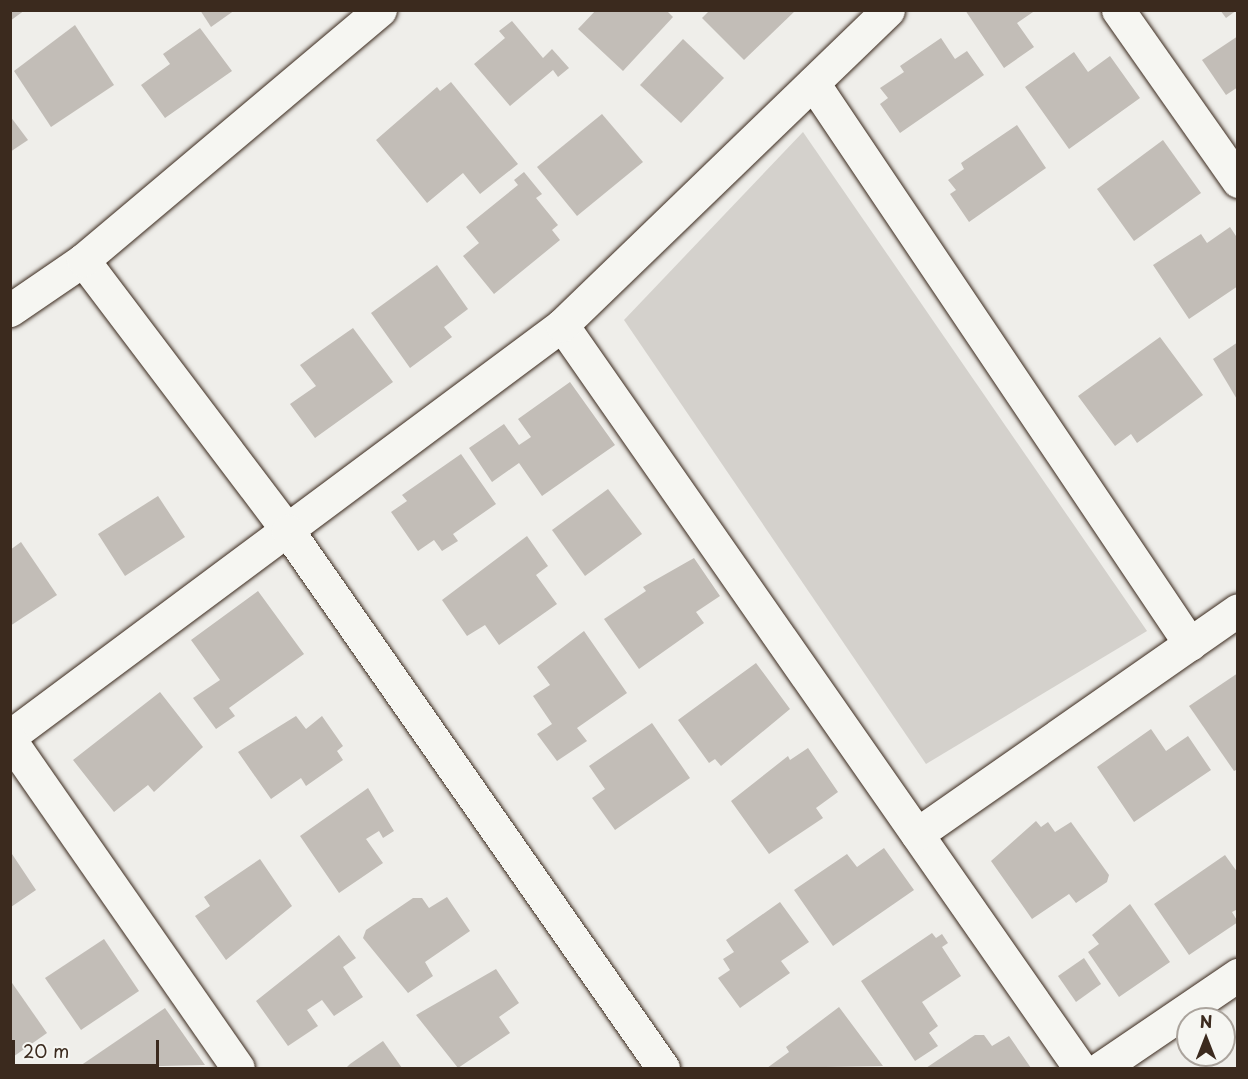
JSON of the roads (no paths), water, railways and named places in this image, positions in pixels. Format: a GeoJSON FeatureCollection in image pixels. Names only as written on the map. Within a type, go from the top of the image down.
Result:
{"type":"FeatureCollection","features":[{"type":"Feature","properties":{"kind":"street"},"geometry":{"type":"LineString","coordinates":[[10,310],[83,260],[380,10]]}},
{"type":"Feature","properties":{"kind":"street"},"geometry":{"type":"LineString","coordinates":[[238,1068],[10,738],[191,597],[288,531],[562,325],[888,10]]}},
{"type":"Feature","properties":{"kind":"street"},"geometry":{"type":"LineString","coordinates":[[1118,10],[1238,181]]}},
{"type":"Feature","properties":{"kind":"street"},"geometry":{"type":"LineString","coordinates":[[813,83],[1190,644]]}},
{"type":"Feature","properties":{"kind":"street"},"geometry":{"type":"LineString","coordinates":[[83,260],[288,531],[663,1068]]}},
{"type":"Feature","properties":{"kind":"street"},"geometry":{"type":"LineString","coordinates":[[562,325],[1080,1068]]}},
{"type":"Feature","properties":{"kind":"street"},"geometry":{"type":"LineString","coordinates":[[917,834],[1238,610]]}},
{"type":"Feature","properties":{"kind":"street"},"geometry":{"type":"LineString","coordinates":[[1101,1068],[1238,975]]}}]}
